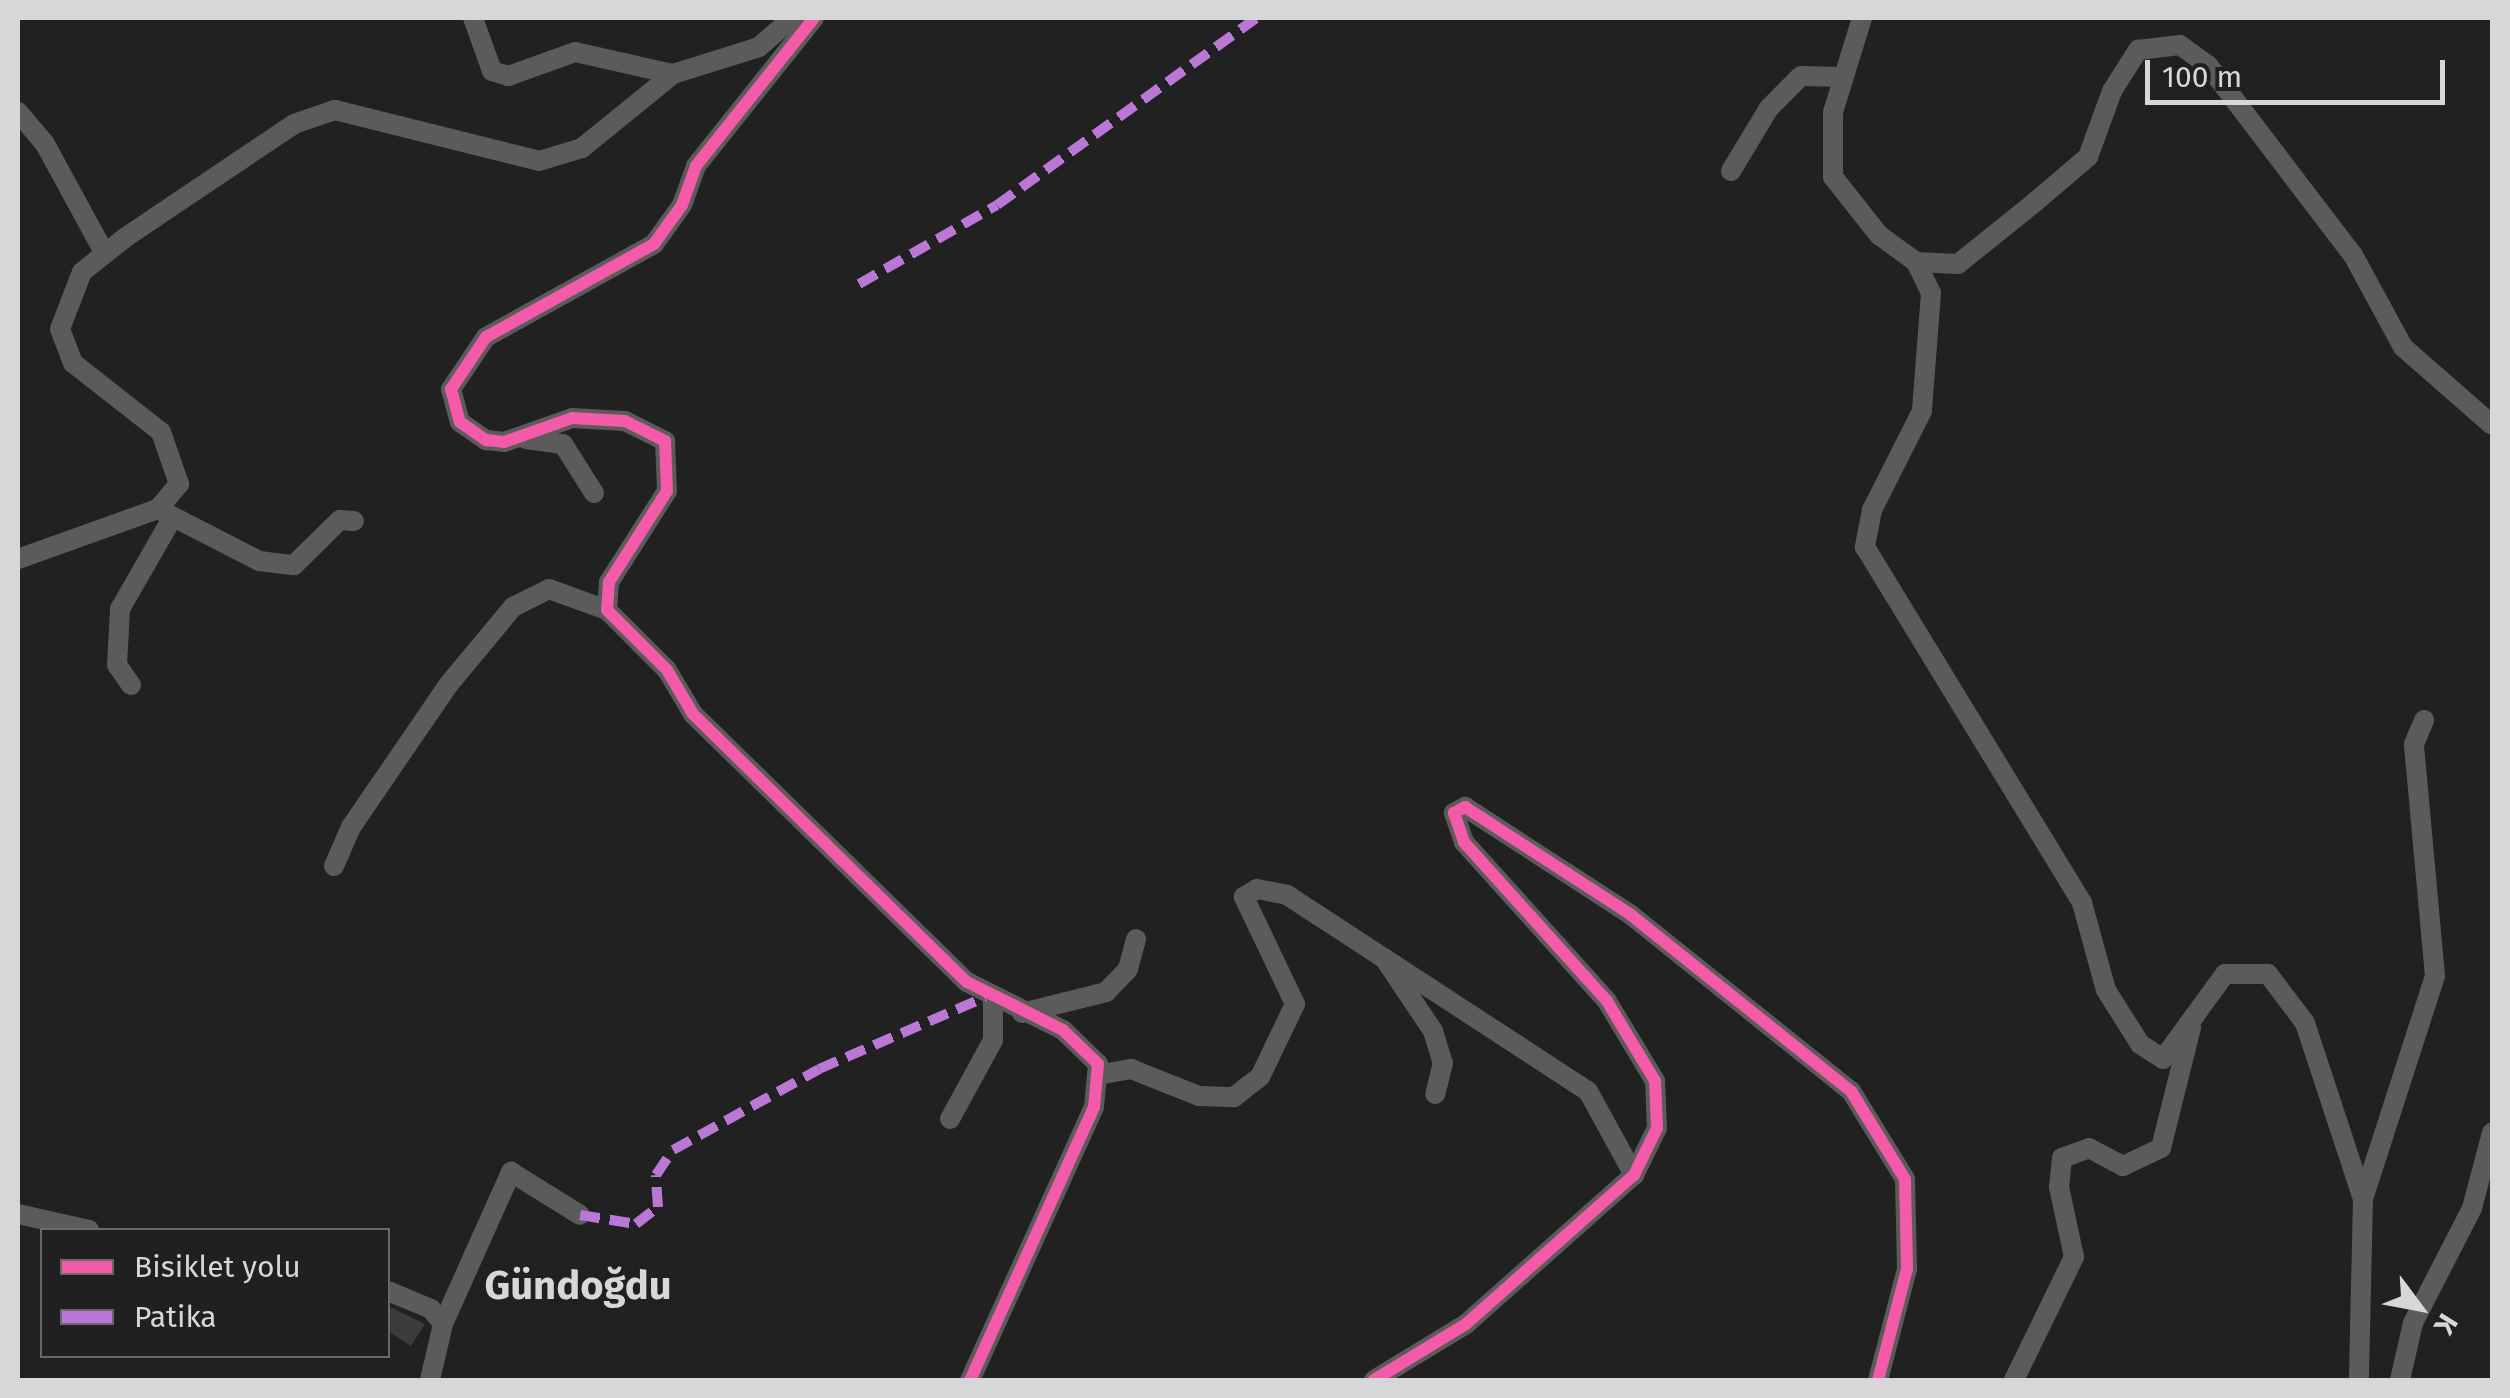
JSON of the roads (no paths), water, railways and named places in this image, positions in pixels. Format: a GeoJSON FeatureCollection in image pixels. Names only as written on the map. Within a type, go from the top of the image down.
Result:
{"type":"FeatureCollection","features":[{"type":"Feature","properties":{"kind":"street"},"geometry":{"type":"LineString","coordinates":[[472,18],[492,71],[508,76],[575,52],[673,74]]}},
{"type":"Feature","properties":{"kind":"street"},"geometry":{"type":"LineString","coordinates":[[131,685],[116,664],[120,609],[180,484],[176,456],[160,432],[72,363],[60,329],[82,272],[294,124],[335,110],[539,161],[582,148],[673,74],[759,47],[792,18]]}},
{"type":"Feature","properties":{"kind":"street"},"geometry":{"type":"LineString","coordinates":[[594,493],[563,444],[514,438],[486,440],[460,422],[451,389],[462,368],[516,316],[582,289],[654,244],[682,205],[696,166],[814,18]]}},
{"type":"Feature","properties":{"kind":"street"},"geometry":{"type":"LineString","coordinates":[[1862,18],[1833,112],[1834,177],[1879,235],[1916,262],[1931,293],[1922,411],[1872,510],[1865,547],[2082,903],[2106,990],[2140,1044],[2162,1058],[2225,974],[2268,974],[2305,1022],[2364,1199]]}},
{"type":"Feature","properties":{"kind":"street"},"geometry":{"type":"LineString","coordinates":[[1916,262],[1958,264],[2035,202],[2088,157],[2138,50],[2180,45],[2208,65],[2353,256],[2403,347],[2492,425]]}},
{"type":"Feature","properties":{"kind":"street"},"geometry":{"type":"LineString","coordinates":[[1731,171],[1769,108],[1801,76],[1843,77]]}},
{"type":"Feature","properties":{"kind":"street"},"geometry":{"type":"LineString","coordinates":[[18,112],[45,144],[105,254]]}},
{"type":"Feature","properties":{"kind":"street"},"geometry":{"type":"LineString","coordinates":[[514,438],[572,418],[625,421],[666,441],[667,491],[609,582],[607,610]]}},
{"type":"Feature","properties":{"kind":"street"},"geometry":{"type":"LineString","coordinates":[[18,559],[166,513],[260,561],[294,566],[340,520],[354,521]]}},
{"type":"Feature","properties":{"kind":"street"},"geometry":{"type":"LineString","coordinates":[[334,866],[350,827],[448,684],[513,607],[549,589],[607,610],[666,670],[693,714],[832,854],[993,1000],[1063,1030],[1098,1064],[1094,1107],[970,1380]]}},
{"type":"Feature","properties":{"kind":"street"},"geometry":{"type":"LineString","coordinates":[[2359,1380],[2364,1199],[2436,976],[2414,744],[2424,720]]}},
{"type":"Feature","properties":{"kind":"street"},"geometry":{"type":"LineString","coordinates":[[1374,1380],[1466,1324],[1634,1175],[1657,1128],[1655,1080],[1607,1000],[1464,842],[1454,813],[1465,807],[1632,915],[1851,1092],[1905,1180],[1907,1269],[1878,1380]]}},
{"type":"Feature","properties":{"kind":"street"},"geometry":{"type":"LineString","coordinates":[[1097,1076],[1132,1069],[1199,1096],[1234,1097],[1260,1077],[1295,1004],[1244,897],[1257,889],[1287,896],[1380,952],[1588,1091],[1634,1175]]}},
{"type":"Feature","properties":{"kind":"street"},"geometry":{"type":"LineString","coordinates":[[1022,1012],[1106,992],[1128,968],[1136,940]]}},
{"type":"Feature","properties":{"kind":"street"},"geometry":{"type":"LineString","coordinates":[[1380,952],[1434,1031],[1443,1063],[1434,1094]]}},
{"type":"Feature","properties":{"kind":"street"},"geometry":{"type":"LineString","coordinates":[[950,1119],[994,1040],[993,1000]]}},
{"type":"Feature","properties":{"kind":"street"},"geometry":{"type":"LineString","coordinates":[[2014,1380],[2074,1256],[2059,1187],[2062,1158],[2088,1148],[2123,1166],[2160,1148],[2194,1017]]}},
{"type":"Feature","properties":{"kind":"street"},"geometry":{"type":"LineString","coordinates":[[2400,1380],[2412,1322],[2472,1208],[2492,1133]]}},
{"type":"Feature","properties":{"kind":"street"},"geometry":{"type":"LineString","coordinates":[[430,1380],[443,1324],[511,1172],[580,1215]]}},
{"type":"Feature","properties":{"kind":"street"},"geometry":{"type":"LineString","coordinates":[[18,1214],[80,1228]]}},
{"type":"Feature","properties":{"kind":"street"},"geometry":{"type":"LineString","coordinates":[[390,1292],[431,1309],[443,1324]]}},
{"type":"Feature","properties":{"kind":"district","name":"Gündoğdu"},"geometry":{"type":"Point","coordinates":[578,1286]}}]}
